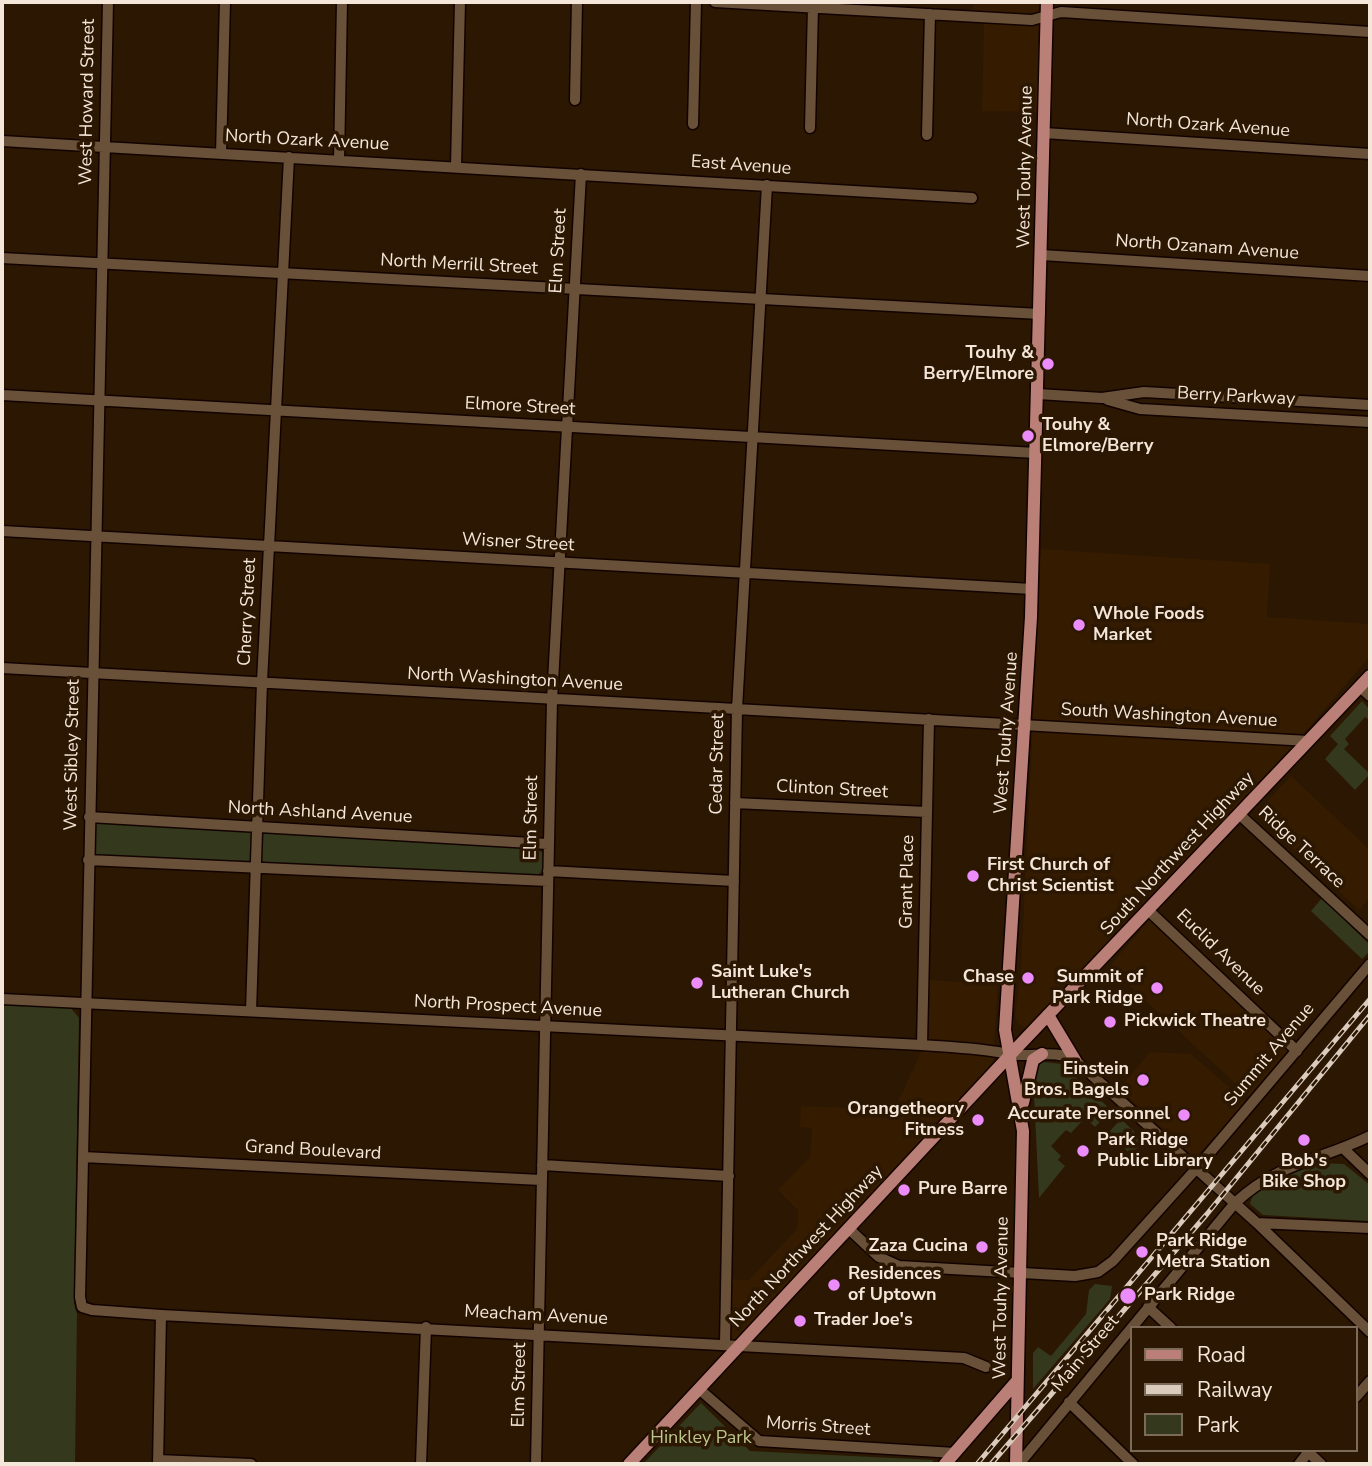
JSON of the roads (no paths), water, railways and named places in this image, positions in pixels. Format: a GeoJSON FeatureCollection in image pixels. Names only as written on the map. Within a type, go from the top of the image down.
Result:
{"type":"FeatureCollection","features":[{"type":"Feature","properties":{"kind":"main road","name":"West Touhy Avenue"},"geometry":{"type":"LineString","coordinates":[[1018,1464],[1021,1111],[1005,1030],[1026,725],[1032,589],[1047,2]]}},
{"type":"Feature","properties":{"kind":"main road","name":"South Northwest Highway"},"geometry":{"type":"LineString","coordinates":[[1011,1054],[1309,741],[1365,692],[1370,676]]}},
{"type":"Feature","properties":{"kind":"main road"},"geometry":{"type":"LineString","coordinates":[[1048,1015],[1075,1060]]}},
{"type":"Feature","properties":{"kind":"main road","name":"North Northwest Highway"},"geometry":{"type":"LineString","coordinates":[[629,1464],[1011,1054]]}},
{"type":"Feature","properties":{"kind":"main road"},"geometry":{"type":"LineString","coordinates":[[1021,1111],[1033,1060],[1042,1054]]}},
{"type":"Feature","properties":{"kind":"main road"},"geometry":{"type":"LineString","coordinates":[[945,1464],[1017,1381]]}},
{"type":"Feature","properties":{"kind":"street","name":"West Howard Street"},"geometry":{"type":"LineString","coordinates":[[103,203],[108,2]]}},
{"type":"Feature","properties":{"kind":"street"},"geometry":{"type":"LineString","coordinates":[[221,154],[225,2]]}},
{"type":"Feature","properties":{"kind":"street"},"geometry":{"type":"LineString","coordinates":[[338,160],[342,2]]}},
{"type":"Feature","properties":{"kind":"street"},"geometry":{"type":"LineString","coordinates":[[456,166],[460,2]]}},
{"type":"Feature","properties":{"kind":"street"},"geometry":{"type":"LineString","coordinates":[[575,100],[577,2]]}},
{"type":"Feature","properties":{"kind":"street"},"geometry":{"type":"LineString","coordinates":[[693,124],[696,2]]}},
{"type":"Feature","properties":{"kind":"street"},"geometry":{"type":"LineString","coordinates":[[715,2],[1032,20],[1062,12],[1370,32]]}},
{"type":"Feature","properties":{"kind":"street"},"geometry":{"type":"LineString","coordinates":[[810,128],[813,8]]}},
{"type":"Feature","properties":{"kind":"street"},"geometry":{"type":"LineString","coordinates":[[927,135],[930,14]]}},
{"type":"Feature","properties":{"kind":"street","name":"North Ozark Avenue"},"geometry":{"type":"LineString","coordinates":[[1044,133],[1370,154]]}},
{"type":"Feature","properties":{"kind":"street"},"geometry":{"type":"LineString","coordinates":[[2,141],[104,147]]}},
{"type":"Feature","properties":{"kind":"street","name":"North Ozark Avenue"},"geometry":{"type":"LineString","coordinates":[[104,147],[507,169]]}},
{"type":"Feature","properties":{"kind":"street","name":"Cherry Street"},"geometry":{"type":"LineString","coordinates":[[251,1010],[274,411],[289,157]]}},
{"type":"Feature","properties":{"kind":"street","name":"East Avenue"},"geometry":{"type":"LineString","coordinates":[[507,169],[972,198]]}},
{"type":"Feature","properties":{"kind":"street","name":"Elm Street"},"geometry":{"type":"LineString","coordinates":[[536,1464],[552,699],[581,174]]}},
{"type":"Feature","properties":{"kind":"street","name":"Cedar Street"},"geometry":{"type":"LineString","coordinates":[[725,1344],[737,709],[766,185]]}},
{"type":"Feature","properties":{"kind":"street","name":"West Sibley Street"},"geometry":{"type":"LineString","coordinates":[[82,1307],[85,1003],[103,203]]}},
{"type":"Feature","properties":{"kind":"street","name":"North Ozanam Avenue"},"geometry":{"type":"LineString","coordinates":[[1042,255],[1370,276]]}},
{"type":"Feature","properties":{"kind":"street","name":"North Merrill Street"},"geometry":{"type":"LineString","coordinates":[[2,258],[1040,314]]}},
{"type":"Feature","properties":{"kind":"street","name":"Berry Parkway"},"geometry":{"type":"LineString","coordinates":[[1038,394],[1102,398],[1144,392],[1370,405]]}},
{"type":"Feature","properties":{"kind":"street","name":"Elmore Street"},"geometry":{"type":"LineString","coordinates":[[2,396],[1036,453]]}},
{"type":"Feature","properties":{"kind":"street","name":"Berry Parkway"},"geometry":{"type":"LineString","coordinates":[[1102,398],[1140,409],[1370,422]]}},
{"type":"Feature","properties":{"kind":"street","name":"Wisner Street"},"geometry":{"type":"LineString","coordinates":[[2,531],[1032,589]]}},
{"type":"Feature","properties":{"kind":"street","name":"North Washington Avenue"},"geometry":{"type":"LineString","coordinates":[[2,668],[1026,725]]}},
{"type":"Feature","properties":{"kind":"street","name":"Grant Place"},"geometry":{"type":"LineString","coordinates":[[922,1045],[929,719]]}},
{"type":"Feature","properties":{"kind":"street","name":"South Washington Avenue"},"geometry":{"type":"LineString","coordinates":[[1026,725],[1309,741]]}},
{"type":"Feature","properties":{"kind":"street","name":"Clinton Street"},"geometry":{"type":"LineString","coordinates":[[735,803],[928,812]]}},
{"type":"Feature","properties":{"kind":"street","name":"Ridge Terrace"},"geometry":{"type":"LineString","coordinates":[[1240,815],[1370,935]]}},
{"type":"Feature","properties":{"kind":"street","name":"North Ashland Avenue"},"geometry":{"type":"LineString","coordinates":[[89,817],[548,844]]}},
{"type":"Feature","properties":{"kind":"street"},"geometry":{"type":"LineString","coordinates":[[88,860],[734,881]]}},
{"type":"Feature","properties":{"kind":"street","name":"Euclid Avenue"},"geometry":{"type":"LineString","coordinates":[[1149,911],[1297,1051]]}},
{"type":"Feature","properties":{"kind":"street","name":"Summit Avenue"},"geometry":{"type":"LineString","coordinates":[[848,1228],[879,1257],[899,1266],[1080,1276],[1107,1267],[1196,1169],[1370,964]]}},
{"type":"Feature","properties":{"kind":"street","name":"North Prospect Avenue"},"geometry":{"type":"LineString","coordinates":[[2,999],[922,1045],[997,1050],[1011,1054],[1065,1055],[1075,1060]]}},
{"type":"Feature","properties":{"kind":"street"},"geometry":{"type":"LineString","coordinates":[[1075,1060],[1257,1223],[1370,1332]]}},
{"type":"Feature","properties":{"kind":"street","name":"Main Street"},"geometry":{"type":"LineString","coordinates":[[1133,1326],[1235,1203],[1259,1183],[1286,1167],[1344,1149],[1370,1136]]}},
{"type":"Feature","properties":{"kind":"street"},"geometry":{"type":"LineString","coordinates":[[1344,1149],[1370,1174]]}},
{"type":"Feature","properties":{"kind":"street","name":"Grand Boulevard"},"geometry":{"type":"LineString","coordinates":[[83,1157],[541,1180]]}},
{"type":"Feature","properties":{"kind":"street"},"geometry":{"type":"LineString","coordinates":[[541,1165],[729,1177]]}},
{"type":"Feature","properties":{"kind":"street"},"geometry":{"type":"LineString","coordinates":[[1257,1223],[1370,1228]]}},
{"type":"Feature","properties":{"kind":"street","name":"Meacham Avenue"},"geometry":{"type":"LineString","coordinates":[[82,1307],[161,1315],[426,1327],[964,1359],[986,1367]]}},
{"type":"Feature","properties":{"kind":"street"},"geometry":{"type":"LineString","coordinates":[[1149,1307],[1169,1326]]}},
{"type":"Feature","properties":{"kind":"street"},"geometry":{"type":"LineString","coordinates":[[161,1315],[158,1462],[251,1464]]}},
{"type":"Feature","properties":{"kind":"street"},"geometry":{"type":"LineString","coordinates":[[421,1464],[426,1327]]}},
{"type":"Feature","properties":{"kind":"street","name":"Main Street"},"geometry":{"type":"LineString","coordinates":[[1018,1464],[1130,1330]]}},
{"type":"Feature","properties":{"kind":"street"},"geometry":{"type":"LineString","coordinates":[[1358,1395],[1370,1381]]}},
{"type":"Feature","properties":{"kind":"street","name":"Morris Street"},"geometry":{"type":"LineString","coordinates":[[699,1389],[760,1441],[955,1453]]}},
{"type":"Feature","properties":{"kind":"street"},"geometry":{"type":"LineString","coordinates":[[1069,1402],[1133,1464]]}},
{"type":"Feature","properties":{"kind":"railway"},"geometry":{"type":"LineString","coordinates":[[977,1464],[1370,999]]}},
{"type":"Feature","properties":{"kind":"railway"},"geometry":{"type":"LineString","coordinates":[[991,1464],[1207,1214],[1370,1015]]}},
{"type":"Feature","properties":{"kind":"place","name":"Touhy & Berry/Elmore"},"geometry":{"type":"Point","coordinates":[1048,364]}},
{"type":"Feature","properties":{"kind":"place","name":"Touhy & Elmore/Berry"},"geometry":{"type":"Point","coordinates":[1028,436]}},
{"type":"Feature","properties":{"kind":"place","name":"Whole Foods Market"},"geometry":{"type":"Point","coordinates":[1079,625]}},
{"type":"Feature","properties":{"kind":"place","name":"First Church of Christ Scientist"},"geometry":{"type":"Point","coordinates":[973,876]}},
{"type":"Feature","properties":{"kind":"place","name":"Chase"},"geometry":{"type":"Point","coordinates":[1028,978]}},
{"type":"Feature","properties":{"kind":"place","name":"Saint Luke's Lutheran Church"},"geometry":{"type":"Point","coordinates":[697,983]}},
{"type":"Feature","properties":{"kind":"place","name":"Summit of Park Ridge"},"geometry":{"type":"Point","coordinates":[1157,988]}},
{"type":"Feature","properties":{"kind":"place","name":"Pickwick Theatre"},"geometry":{"type":"Point","coordinates":[1110,1022]}},
{"type":"Feature","properties":{"kind":"place","name":"Einstein Bros. Bagels"},"geometry":{"type":"Point","coordinates":[1143,1080]}},
{"type":"Feature","properties":{"kind":"place","name":"Accurate Personnel"},"geometry":{"type":"Point","coordinates":[1184,1115]}},
{"type":"Feature","properties":{"kind":"place","name":"Orangetheory Fitness"},"geometry":{"type":"Point","coordinates":[978,1120]}},
{"type":"Feature","properties":{"kind":"place","name":"Bob's Bike Shop"},"geometry":{"type":"Point","coordinates":[1304,1140]}},
{"type":"Feature","properties":{"kind":"place","name":"Park Ridge Public Library"},"geometry":{"type":"Point","coordinates":[1083,1151]}},
{"type":"Feature","properties":{"kind":"place","name":"Pure Barre"},"geometry":{"type":"Point","coordinates":[904,1190]}},
{"type":"Feature","properties":{"kind":"place","name":"Zaza Cucina"},"geometry":{"type":"Point","coordinates":[982,1247]}},
{"type":"Feature","properties":{"kind":"place","name":"Park Ridge Metra Station"},"geometry":{"type":"Point","coordinates":[1142,1252]}},
{"type":"Feature","properties":{"kind":"place","name":"Residences of Uptown"},"geometry":{"type":"Point","coordinates":[834,1285]}},
{"type":"Feature","properties":{"kind":"place","name":"Park Ridge"},"geometry":{"type":"Point","coordinates":[1128,1296]}},
{"type":"Feature","properties":{"kind":"place","name":"Trader Joe's"},"geometry":{"type":"Point","coordinates":[800,1321]}},
{"type":"Feature","properties":{"kind":"park label","name":"Hinkley Park"},"geometry":{"type":"Point","coordinates":[701,1439]}}]}
